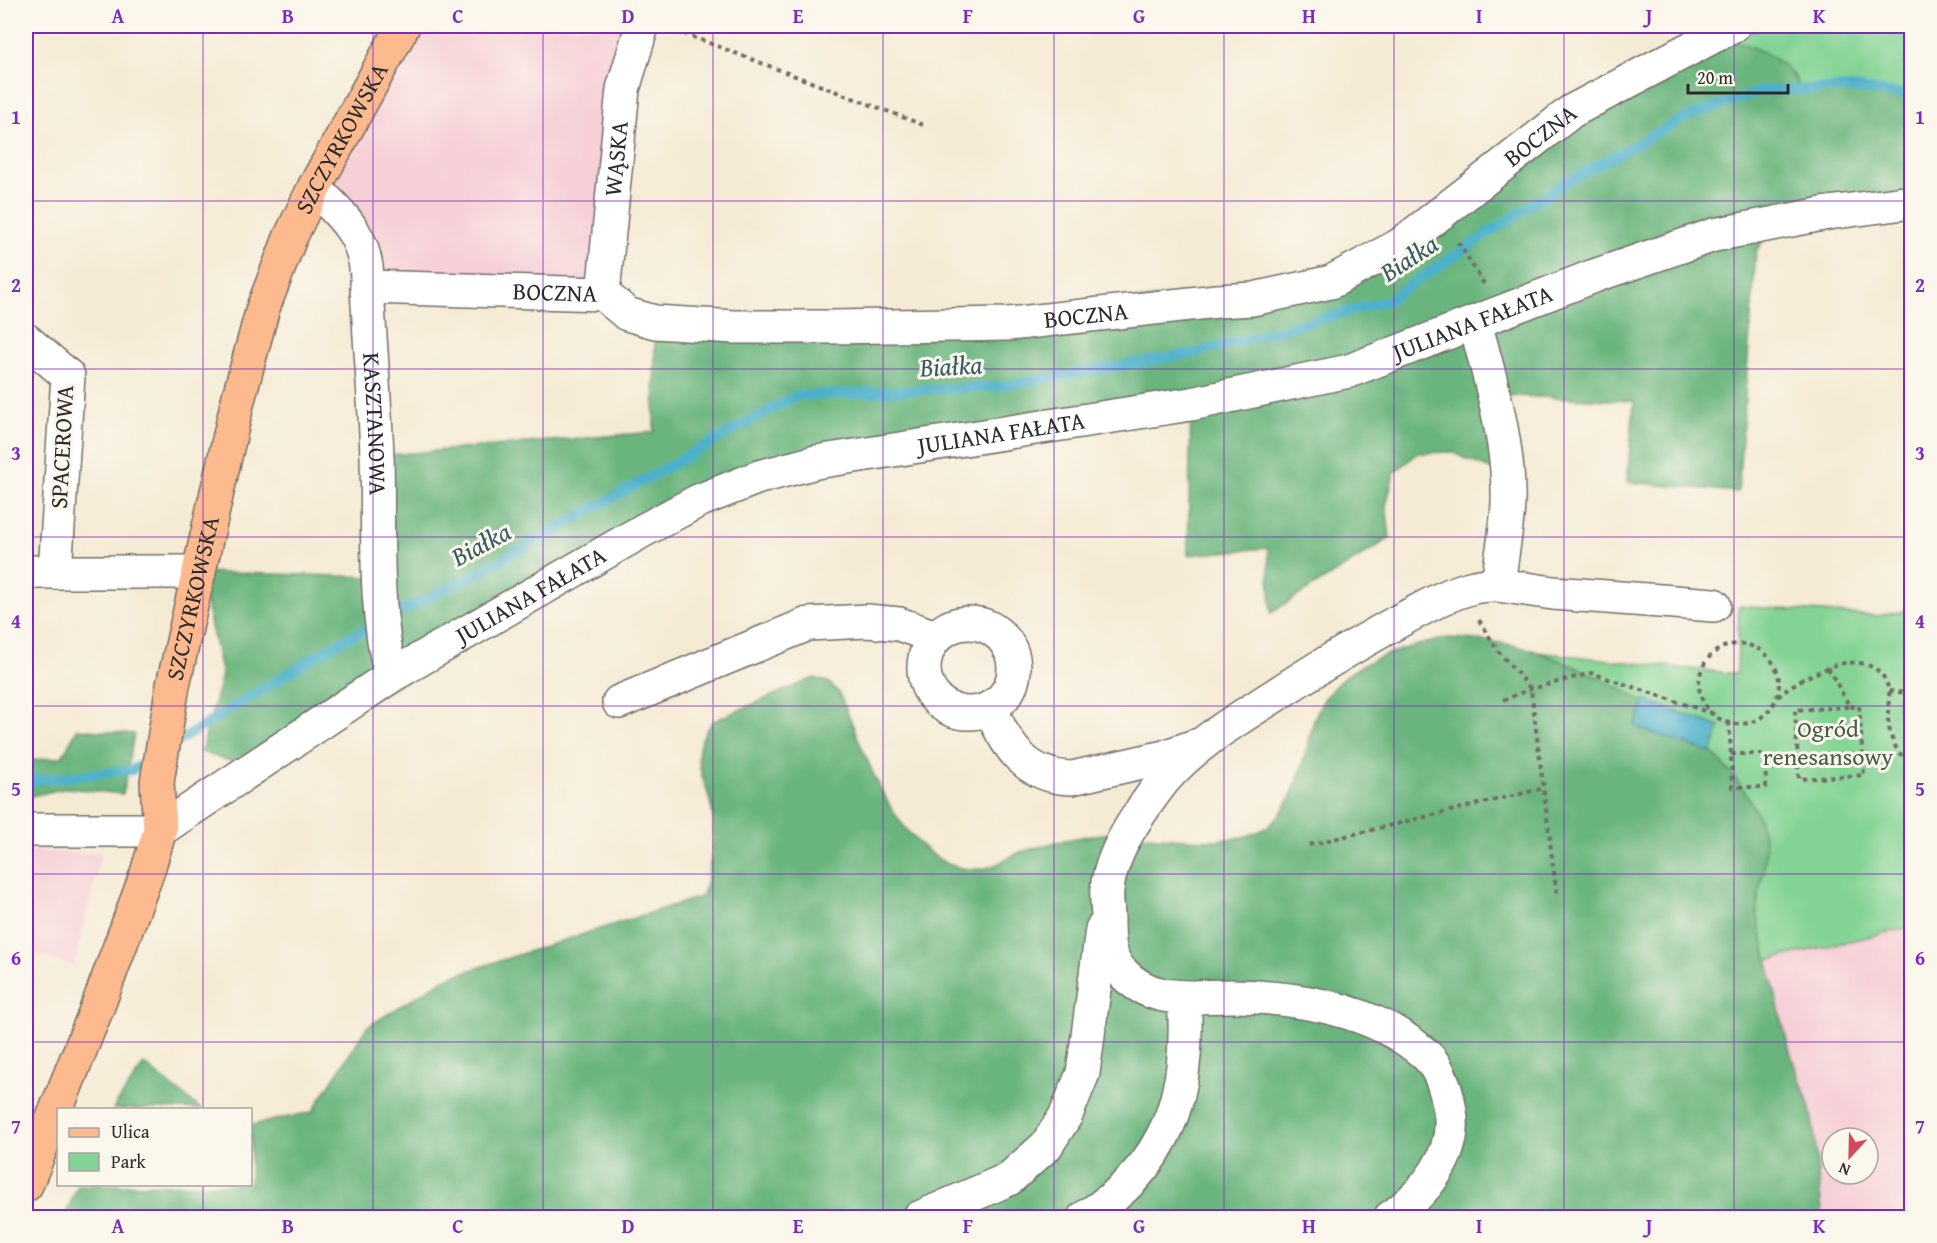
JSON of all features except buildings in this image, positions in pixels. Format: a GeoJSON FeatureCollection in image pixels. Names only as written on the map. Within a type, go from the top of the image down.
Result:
{"type":"FeatureCollection","features":[{"type":"Feature","properties":{"kind":"main road","name":"SZCZYRKOWSKA"},"geometry":{"type":"LineString","coordinates":[[26,1185],[99,1003],[147,873],[160,830],[158,778],[166,725],[251,346],[290,238],[314,188],[403,26]]}},
{"type":"Feature","properties":{"kind":"street","name":"WĄSKA"},"geometry":{"type":"LineString","coordinates":[[603,294],[623,89],[642,26]]}},
{"type":"Feature","properties":{"kind":"street","name":"BOCZNA"},"geometry":{"type":"LineString","coordinates":[[367,287],[603,294],[627,314],[655,322],[734,327],[1009,324],[1217,301],[1253,300],[1331,282],[1400,245],[1572,111],[1733,26]]}},
{"type":"Feature","properties":{"kind":"street","name":"KASZTANOWA"},"geometry":{"type":"LineString","coordinates":[[314,188],[341,213],[354,230],[368,265],[367,287],[377,456],[379,598],[382,642],[391,676]]}},
{"type":"Feature","properties":{"kind":"street","name":"JULIANA FAŁATA"},"geometry":{"type":"LineString","coordinates":[[160,830],[391,676],[689,506],[759,477],[816,462],[1191,404],[1349,370],[1594,276],[1714,235],[1828,213],[1911,202]]}},
{"type":"Feature","properties":{"kind":"street"},"geometry":{"type":"LineString","coordinates":[[1475,323],[1495,395],[1506,476],[1508,502],[1498,585]]}},
{"type":"Feature","properties":{"kind":"street","name":"SPACEROWA"},"geometry":{"type":"LineString","coordinates":[[26,340],[39,354],[68,376],[40,572]]}},
{"type":"Feature","properties":{"kind":"street"},"geometry":{"type":"LineString","coordinates":[[40,572],[199,572]]}},
{"type":"Feature","properties":{"kind":"street"},"geometry":{"type":"LineString","coordinates":[[919,1218],[1009,1179],[1046,1146],[1066,1114],[1083,1073],[1107,889],[1118,853],[1140,814],[1165,779],[1202,744],[1320,664],[1430,604],[1473,586],[1498,585],[1553,593],[1714,605]]}},
{"type":"Feature","properties":{"kind":"street"},"geometry":{"type":"LineString","coordinates":[[619,702],[808,624],[826,621],[889,623],[916,628],[935,637]]}},
{"type":"Feature","properties":{"kind":"street"},"geometry":{"type":"LineString","coordinates":[[977,623],[992,629],[1008,645],[1014,670],[1011,685],[1003,698],[990,708],[972,713],[956,712],[942,705],[930,692],[923,662],[927,650],[935,637],[955,625],[977,623]]}},
{"type":"Feature","properties":{"kind":"street"},"geometry":{"type":"LineString","coordinates":[[990,708],[1005,741],[1018,758],[1030,767],[1058,778],[1072,778],[1164,757],[1202,744]]}},
{"type":"Feature","properties":{"kind":"street"},"geometry":{"type":"LineString","coordinates":[[26,830],[160,830]]}},
{"type":"Feature","properties":{"kind":"street"},"geometry":{"type":"LineString","coordinates":[[1107,889],[1109,945],[1119,970],[1151,994],[1184,999],[1229,996],[1288,999],[1342,1011],[1389,1030],[1428,1056],[1444,1084],[1451,1115],[1448,1145],[1436,1173],[1411,1203],[1390,1218]]}},
{"type":"Feature","properties":{"kind":"street"},"geometry":{"type":"LineString","coordinates":[[1084,1218],[1103,1206],[1143,1170],[1164,1135],[1176,1104],[1183,1070],[1187,1033],[1184,999]]}},
{"type":"Feature","properties":{"kind":"path"},"geometry":{"type":"LineString","coordinates":[[664,26],[926,126]]}},
{"type":"Feature","properties":{"kind":"path"},"geometry":{"type":"LineString","coordinates":[[1453,234],[1475,269]]}},
{"type":"Feature","properties":{"kind":"path"},"geometry":{"type":"LineString","coordinates":[[1461,591],[1498,651],[1531,689],[1557,897]]}},
{"type":"Feature","properties":{"kind":"path"},"geometry":{"type":"LineString","coordinates":[[1711,713],[1699,690],[1699,676],[1704,663],[1713,653],[1725,646],[1750,645],[1767,656],[1778,672],[1777,698]]}},
{"type":"Feature","properties":{"kind":"path"},"geometry":{"type":"LineString","coordinates":[[1503,700],[1531,689],[1592,673],[1711,713],[1729,722],[1748,723],[1760,718],[1791,685],[1843,662],[1856,661],[1870,665],[1882,677],[1889,691],[1888,729],[1895,746],[1906,760],[1911,762]]}},
{"type":"Feature","properties":{"kind":"path"},"geometry":{"type":"LineString","coordinates":[[1828,668],[1850,707]]}},
{"type":"Feature","properties":{"kind":"path"},"geometry":{"type":"LineString","coordinates":[[1911,669],[1908,669],[1906,714],[1911,715]]}},
{"type":"Feature","properties":{"kind":"path"},"geometry":{"type":"LineString","coordinates":[[1889,691],[1908,693]]}},
{"type":"Feature","properties":{"kind":"path"},"geometry":{"type":"LineString","coordinates":[[1859,706],[1863,775],[1799,779],[1795,711],[1850,707],[1859,706]]}},
{"type":"Feature","properties":{"kind":"path"},"geometry":{"type":"LineString","coordinates":[[1729,722],[1732,787],[1766,787],[1766,754],[1731,754]]}},
{"type":"Feature","properties":{"kind":"path"},"geometry":{"type":"LineString","coordinates":[[1309,845],[1545,788]]}},
{"type":"Feature","properties":{"kind":"shaded area"},"geometry":{"type":"Polygon","coordinates":[[[403,26],[642,26],[603,294],[367,287],[314,188],[403,26]]]}},
{"type":"Feature","properties":{"kind":"shaded area"},"geometry":{"type":"Polygon","coordinates":[[[26,851],[101,853],[74,966],[26,952],[26,851]]]}},
{"type":"Feature","properties":{"kind":"shaded area"},"geometry":{"type":"Polygon","coordinates":[[[1911,927],[1911,1217],[1823,1217],[1820,1197],[1818,1155],[1810,1108],[1792,1058],[1767,960],[1911,927]]]}},
{"type":"Feature","properties":{"kind":"green space"},"geometry":{"type":"Polygon","coordinates":[[[1767,26],[1911,26],[1911,96],[1849,88],[1800,90],[1794,75],[1727,39],[1767,26]]]}},
{"type":"Feature","properties":{"kind":"green space"},"geometry":{"type":"Polygon","coordinates":[[[1727,39],[1771,56],[1788,70],[1800,90],[1849,88],[1911,96],[1912,199],[1775,223],[1756,251],[1738,492],[1627,482],[1634,401],[1496,395],[1506,476],[1451,452],[1418,453],[1394,473],[1386,505],[1390,538],[1271,613],[1268,548],[1188,555],[1191,405],[759,477],[254,768],[201,752],[222,675],[199,572],[377,577],[377,456],[654,432],[655,322],[832,327],[1331,282],[1572,111],[1727,39]]]}},
{"type":"Feature","properties":{"kind":"green space","name":"Ogród renesansowy"},"geometry":{"type":"Polygon","coordinates":[[[1739,606],[1877,616],[1911,610],[1911,927],[1767,960],[1725,803],[1723,766],[1711,751],[1582,672],[1537,652],[1737,674],[1739,606]]]}},
{"type":"Feature","properties":{"kind":"green space"},"geometry":{"type":"Polygon","coordinates":[[[1448,638],[1505,644],[1538,652],[1603,680],[1638,699],[1672,721],[1704,746],[1731,773],[1751,803],[1764,835],[1765,858],[1757,914],[1787,1041],[1810,1109],[1823,1217],[477,1218],[467,1214],[447,1218],[64,1218],[78,1186],[252,1186],[252,1125],[312,1112],[367,1027],[446,978],[703,896],[714,837],[711,803],[698,758],[699,747],[704,735],[713,721],[814,678],[828,682],[839,693],[877,782],[902,824],[918,842],[942,861],[956,867],[978,869],[996,865],[1017,853],[1094,835],[1123,834],[1219,840],[1242,837],[1261,830],[1276,819],[1290,798],[1320,706],[1332,689],[1348,675],[1366,664],[1406,648],[1448,638]]]}},
{"type":"Feature","properties":{"kind":"green space"},"geometry":{"type":"Polygon","coordinates":[[[77,729],[134,734],[123,794],[67,788],[26,797],[26,761],[62,757],[77,729]]]}},
{"type":"Feature","properties":{"kind":"green space"},"geometry":{"type":"Polygon","coordinates":[[[144,1064],[200,1108],[114,1108],[144,1064]]]}},
{"type":"Feature","properties":{"kind":"water"},"geometry":{"type":"Polygon","coordinates":[[[1645,700],[1720,727],[1711,753],[1635,727],[1645,700]]]}},
{"type":"Feature","properties":{"kind":"waterway","name":"Białka"},"geometry":{"type":"LineString","coordinates":[[169,747],[334,645],[474,575],[795,396],[1003,386],[1195,353],[1386,301],[1563,184],[1684,118],[1760,91],[1849,88],[1912,95]]}},
{"type":"Feature","properties":{"kind":"waterway","name":"Białka"},"geometry":{"type":"LineString","coordinates":[[26,781],[132,770],[156,755]]}}]}
